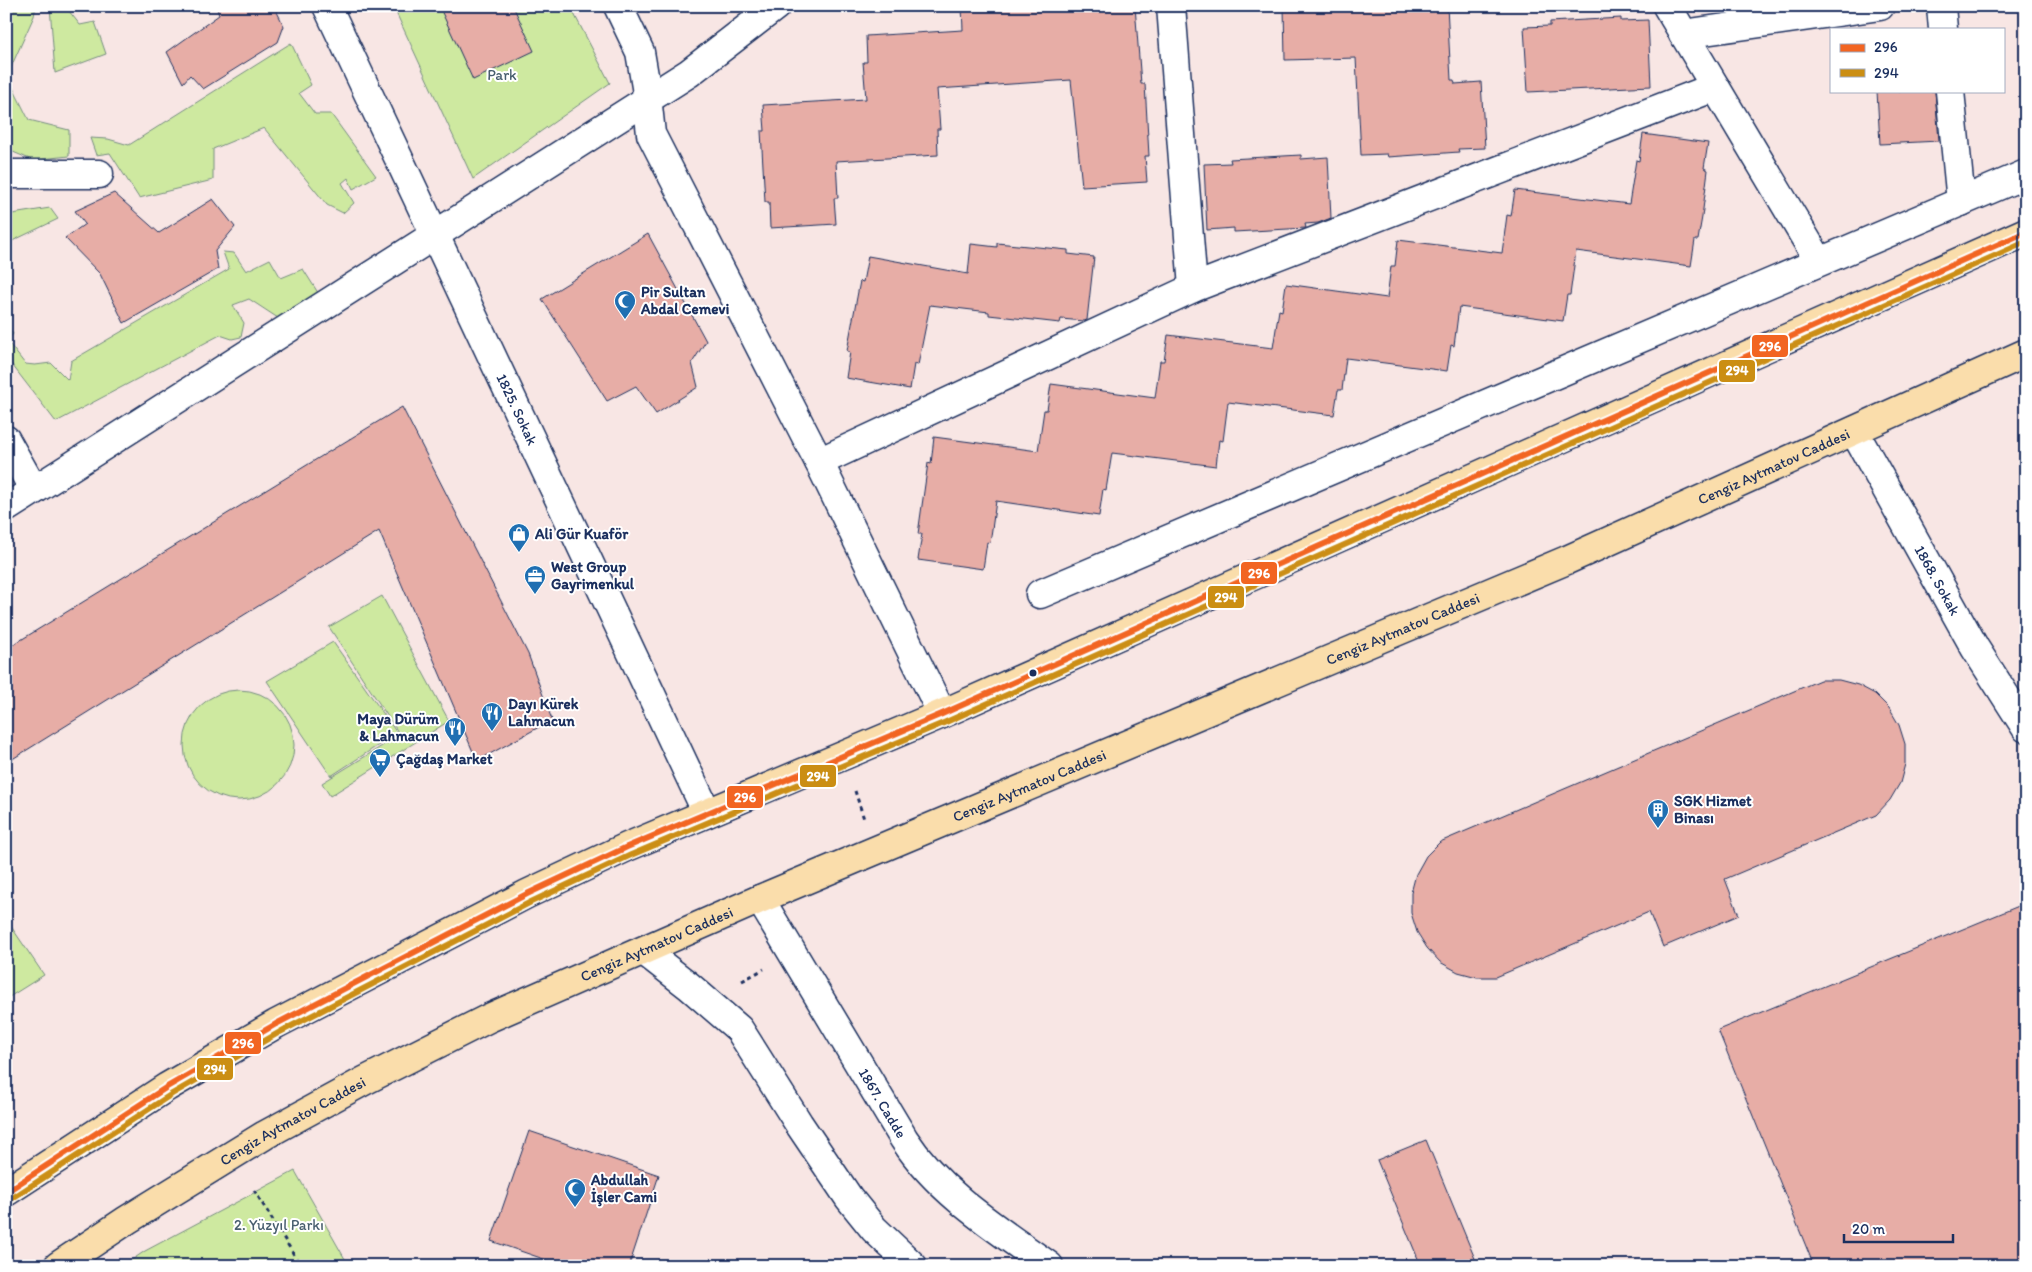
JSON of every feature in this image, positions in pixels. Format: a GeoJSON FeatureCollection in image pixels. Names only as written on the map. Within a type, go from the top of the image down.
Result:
{"type":"FeatureCollection","features":[{"type":"Feature","properties":{"kind":"main road"},"geometry":{"type":"LineString","coordinates":[[6,1192],[167,1087],[276,1024],[527,894],[627,847],[942,714],[2026,232]]}},
{"type":"Feature","properties":{"kind":"main road","name":"Cengiz Aytmatov Caddesi"},"geometry":{"type":"LineString","coordinates":[[58,1266],[127,1220],[265,1135],[364,1081],[489,1018],[760,899],[1567,560],[2026,353]]}},
{"type":"Feature","properties":{"kind":"street","name":"1825. Sokak"},"geometry":{"type":"LineString","coordinates":[[327,6],[707,813]]}},
{"type":"Feature","properties":{"kind":"street"},"geometry":{"type":"LineString","coordinates":[[618,6],[640,52],[651,134],[819,462],[942,714]]}},
{"type":"Feature","properties":{"kind":"street"},"geometry":{"type":"LineString","coordinates":[[6,508],[689,74],[776,6]]}},
{"type":"Feature","properties":{"kind":"street"},"geometry":{"type":"LineString","coordinates":[[1171,6],[1193,288]]}},
{"type":"Feature","properties":{"kind":"street"},"geometry":{"type":"LineString","coordinates":[[1667,6],[1819,261]]}},
{"type":"Feature","properties":{"kind":"street"},"geometry":{"type":"LineString","coordinates":[[1684,34],[1880,6]]}},
{"type":"Feature","properties":{"kind":"street"},"geometry":{"type":"LineString","coordinates":[[1941,6],[1943,28]]}},
{"type":"Feature","properties":{"kind":"street"},"geometry":{"type":"LineString","coordinates":[[819,462],[1193,288],[1715,87]]}},
{"type":"Feature","properties":{"kind":"street"},"geometry":{"type":"LineString","coordinates":[[1950,92],[1961,202]]}},
{"type":"Feature","properties":{"kind":"street"},"geometry":{"type":"LineString","coordinates":[[6,174],[99,174]]}},
{"type":"Feature","properties":{"kind":"street"},"geometry":{"type":"LineString","coordinates":[[1040,594],[2026,174]]}},
{"type":"Feature","properties":{"kind":"street","name":"1868. Sokak"},"geometry":{"type":"LineString","coordinates":[[1854,431],[1974,648],[2026,728]]}},
{"type":"Feature","properties":{"kind":"street"},"geometry":{"type":"LineString","coordinates":[[6,440],[34,490]]}},
{"type":"Feature","properties":{"kind":"street","name":"1867. Cadde"},"geometry":{"type":"LineString","coordinates":[[760,899],[917,1158],[931,1174],[992,1226],[1049,1266]]}},
{"type":"Feature","properties":{"kind":"street"},"geometry":{"type":"LineString","coordinates":[[644,951],[689,986],[739,1029],[799,1124],[849,1198],[874,1229],[913,1266]]}},
{"type":"Feature","properties":{"kind":"path"},"geometry":{"type":"LineString","coordinates":[[855,791],[865,820]]}},
{"type":"Feature","properties":{"kind":"path"},"geometry":{"type":"LineString","coordinates":[[742,981],[769,967]]}},
{"type":"Feature","properties":{"kind":"path"},"geometry":{"type":"LineString","coordinates":[[254,1190],[301,1266]]}},
{"type":"Feature","properties":{"kind":"green space"},"geometry":{"type":"Polygon","coordinates":[[[6,6],[36,6],[34,16],[7,76],[29,120],[69,130],[69,156],[32,160],[6,149],[6,39],[9,25],[6,22],[6,6]]]}},
{"type":"Feature","properties":{"kind":"green space"},"geometry":{"type":"Polygon","coordinates":[[[50,6],[65,6],[80,25],[95,22],[106,54],[55,73],[50,6]]]}},
{"type":"Feature","properties":{"kind":"green space","name":"Park"},"geometry":{"type":"Polygon","coordinates":[[[393,6],[570,6],[610,83],[473,179],[393,6]]]}},
{"type":"Feature","properties":{"kind":"green space"},"geometry":{"type":"Polygon","coordinates":[[[291,43],[311,85],[299,93],[315,114],[331,114],[376,176],[353,189],[348,178],[342,183],[354,203],[343,213],[327,205],[264,128],[213,149],[213,180],[139,198],[110,153],[96,155],[90,138],[108,139],[129,145],[291,43]]]}},
{"type":"Feature","properties":{"kind":"green space"},"geometry":{"type":"Polygon","coordinates":[[[50,208],[58,219],[6,244],[6,215],[50,208]]]}},
{"type":"Feature","properties":{"kind":"green space"},"geometry":{"type":"Polygon","coordinates":[[[223,252],[234,253],[246,271],[270,259],[281,278],[303,269],[322,299],[281,320],[249,299],[233,305],[244,323],[241,337],[232,339],[220,335],[56,422],[6,357],[6,324],[13,334],[7,341],[25,364],[51,363],[68,380],[71,361],[229,269],[223,252]]]}},
{"type":"Feature","properties":{"kind":"green space"},"geometry":{"type":"Polygon","coordinates":[[[382,596],[449,721],[330,796],[322,783],[400,735],[329,627],[382,596]]]}},
{"type":"Feature","properties":{"kind":"green space"},"geometry":{"type":"Polygon","coordinates":[[[333,642],[397,733],[331,776],[267,681],[333,642]]]}},
{"type":"Feature","properties":{"kind":"green space"},"geometry":{"type":"Polygon","coordinates":[[[239,690],[260,694],[278,706],[290,724],[294,745],[290,766],[278,784],[260,796],[239,800],[218,796],[200,784],[188,766],[184,745],[188,724],[200,706],[218,694],[239,690]]]}},
{"type":"Feature","properties":{"kind":"green space"},"geometry":{"type":"Polygon","coordinates":[[[6,919],[44,975],[6,999],[6,919]]]}},
{"type":"Feature","properties":{"kind":"green space","name":"2. Yüzyıl Parkı"},"geometry":{"type":"Polygon","coordinates":[[[295,1171],[349,1266],[123,1266],[145,1251],[295,1171]]]}},
{"type":"Feature","properties":{"kind":"building"},"geometry":{"type":"Polygon","coordinates":[[[216,6],[274,6],[284,26],[278,42],[203,89],[190,75],[183,83],[167,52],[219,15],[216,6]]]}},
{"type":"Feature","properties":{"kind":"building"},"geometry":{"type":"Polygon","coordinates":[[[439,6],[513,6],[534,51],[473,80],[439,6]]]}},
{"type":"Feature","properties":{"kind":"building"},"geometry":{"type":"Polygon","coordinates":[[[962,6],[1135,6],[1141,84],[1145,84],[1149,156],[1145,156],[1147,182],[1082,186],[1071,80],[937,89],[940,129],[937,129],[938,155],[836,161],[838,198],[834,198],[836,224],[770,228],[769,202],[765,202],[761,131],[765,131],[763,105],[866,99],[863,62],[867,62],[866,36],[963,30],[962,6]]]}},
{"type":"Feature","properties":{"kind":"building"},"geometry":{"type":"Polygon","coordinates":[[[1284,6],[1447,6],[1451,80],[1454,80],[1455,84],[1481,82],[1485,148],[1458,149],[1459,152],[1388,157],[1387,154],[1361,155],[1356,58],[1285,60],[1284,6]]]}},
{"type":"Feature","properties":{"kind":"building"},"geometry":{"type":"Polygon","coordinates":[[[1621,18],[1621,21],[1648,20],[1651,86],[1528,92],[1524,27],[1550,26],[1550,22],[1621,18]]]}},
{"type":"Feature","properties":{"kind":"building"},"geometry":{"type":"Polygon","coordinates":[[[1877,92],[1935,92],[1939,141],[1880,144],[1877,92]]]}},
{"type":"Feature","properties":{"kind":"building"},"geometry":{"type":"Polygon","coordinates":[[[1643,134],[1708,143],[1704,168],[1708,170],[1702,217],[1698,240],[1695,240],[1691,266],[1576,251],[1570,295],[1567,295],[1563,321],[1459,307],[1454,346],[1451,345],[1447,371],[1346,358],[1342,390],[1338,390],[1334,415],[1228,402],[1223,441],[1219,440],[1216,466],[1112,453],[1106,490],[1103,489],[1099,516],[996,501],[990,543],[987,542],[983,569],[918,560],[922,534],[918,534],[928,463],[931,464],[934,437],[1038,451],[1044,410],[1047,410],[1051,384],[1155,398],[1160,361],[1164,361],[1168,335],[1273,348],[1279,310],[1282,311],[1286,284],[1387,298],[1391,266],[1395,266],[1398,240],[1502,253],[1507,215],[1511,216],[1515,190],[1629,204],[1636,160],[1639,161],[1643,134]]]}},
{"type":"Feature","properties":{"kind":"building"},"geometry":{"type":"Polygon","coordinates":[[[1301,155],[1301,159],[1328,157],[1331,218],[1318,223],[1305,224],[1306,228],[1234,232],[1234,228],[1207,230],[1204,164],[1231,163],[1230,159],[1301,155]]]}},
{"type":"Feature","properties":{"kind":"building"},"geometry":{"type":"Polygon","coordinates":[[[114,193],[159,233],[213,199],[235,227],[215,251],[218,269],[124,323],[100,274],[65,238],[85,224],[75,211],[114,193]]]}},
{"type":"Feature","properties":{"kind":"building","name":"Pir Sultan Abdal Cemevi"},"geometry":{"type":"Polygon","coordinates":[[[648,234],[706,341],[692,363],[698,387],[656,414],[636,386],[607,401],[542,299],[648,234]]]}},
{"type":"Feature","properties":{"kind":"building"},"geometry":{"type":"Polygon","coordinates":[[[997,243],[1068,250],[1068,254],[1094,257],[1087,320],[1061,319],[1060,323],[989,315],[989,312],[930,305],[918,365],[914,364],[910,389],[846,378],[850,352],[847,351],[860,281],[863,282],[868,256],[968,274],[971,244],[997,247],[997,243]]]}},
{"type":"Feature","properties":{"kind":"building"},"geometry":{"type":"Polygon","coordinates":[[[402,407],[528,654],[552,720],[477,761],[379,531],[6,763],[6,649],[402,407]]]}},
{"type":"Feature","properties":{"kind":"building"},"geometry":{"type":"Polygon","coordinates":[[[1820,680],[1839,680],[1858,685],[1875,694],[1889,708],[1899,725],[1905,744],[1905,764],[1900,783],[1890,800],[1876,815],[1725,879],[1739,915],[1663,947],[1649,912],[1496,977],[1477,977],[1458,972],[1440,962],[1427,948],[1417,932],[1411,913],[1411,893],[1416,874],[1426,856],[1440,842],[1820,680]]]}},
{"type":"Feature","properties":{"kind":"building"},"geometry":{"type":"Polygon","coordinates":[[[2026,903],[2026,1266],[1814,1266],[1718,1030],[2026,903]]]}},
{"type":"Feature","properties":{"kind":"building","name":"Abdullah İşler Cami"},"geometry":{"type":"Polygon","coordinates":[[[529,1131],[659,1175],[629,1266],[564,1266],[491,1241],[529,1131]]]}},
{"type":"Feature","properties":{"kind":"building"},"geometry":{"type":"Polygon","coordinates":[[[1426,1140],[1478,1266],[1421,1266],[1377,1160],[1426,1140]]]}},
{"type":"Feature","properties":{"kind":"transit line","name":"296"},"geometry":{"type":"LineString","coordinates":[[6,1192],[167,1087],[276,1024],[527,894],[627,847],[942,714],[2026,232]]}},
{"type":"Feature","properties":{"kind":"transit line","name":"294"},"geometry":{"type":"LineString","coordinates":[[11,1199],[172,1094],[280,1032],[531,902],[631,855],[946,722],[2026,242]]}},
{"type":"Feature","properties":{"kind":"place","name":"Pir Sultan Abdal Cemevi"},"geometry":{"type":"Point","coordinates":[625,320]}},
{"type":"Feature","properties":{"kind":"place","name":"Ali Gür Kuaför"},"geometry":{"type":"Point","coordinates":[519,553]}},
{"type":"Feature","properties":{"kind":"place","name":"West Group Gayrimenkul"},"geometry":{"type":"Point","coordinates":[535,595]}},
{"type":"Feature","properties":{"kind":"place","name":"Dayı Kürek Lahmacun"},"geometry":{"type":"Point","coordinates":[492,732]}},
{"type":"Feature","properties":{"kind":"place","name":"Maya Dürüm & Lahmacun"},"geometry":{"type":"Point","coordinates":[455,747]}},
{"type":"Feature","properties":{"kind":"place","name":"Çağdaş Market"},"geometry":{"type":"Point","coordinates":[380,778]}},
{"type":"Feature","properties":{"kind":"place","name":"SGK Hizmet Binası"},"geometry":{"type":"Point","coordinates":[1658,829]}},
{"type":"Feature","properties":{"kind":"place","name":"Abdullah İşler Cami"},"geometry":{"type":"Point","coordinates":[575,1208]}}]}
